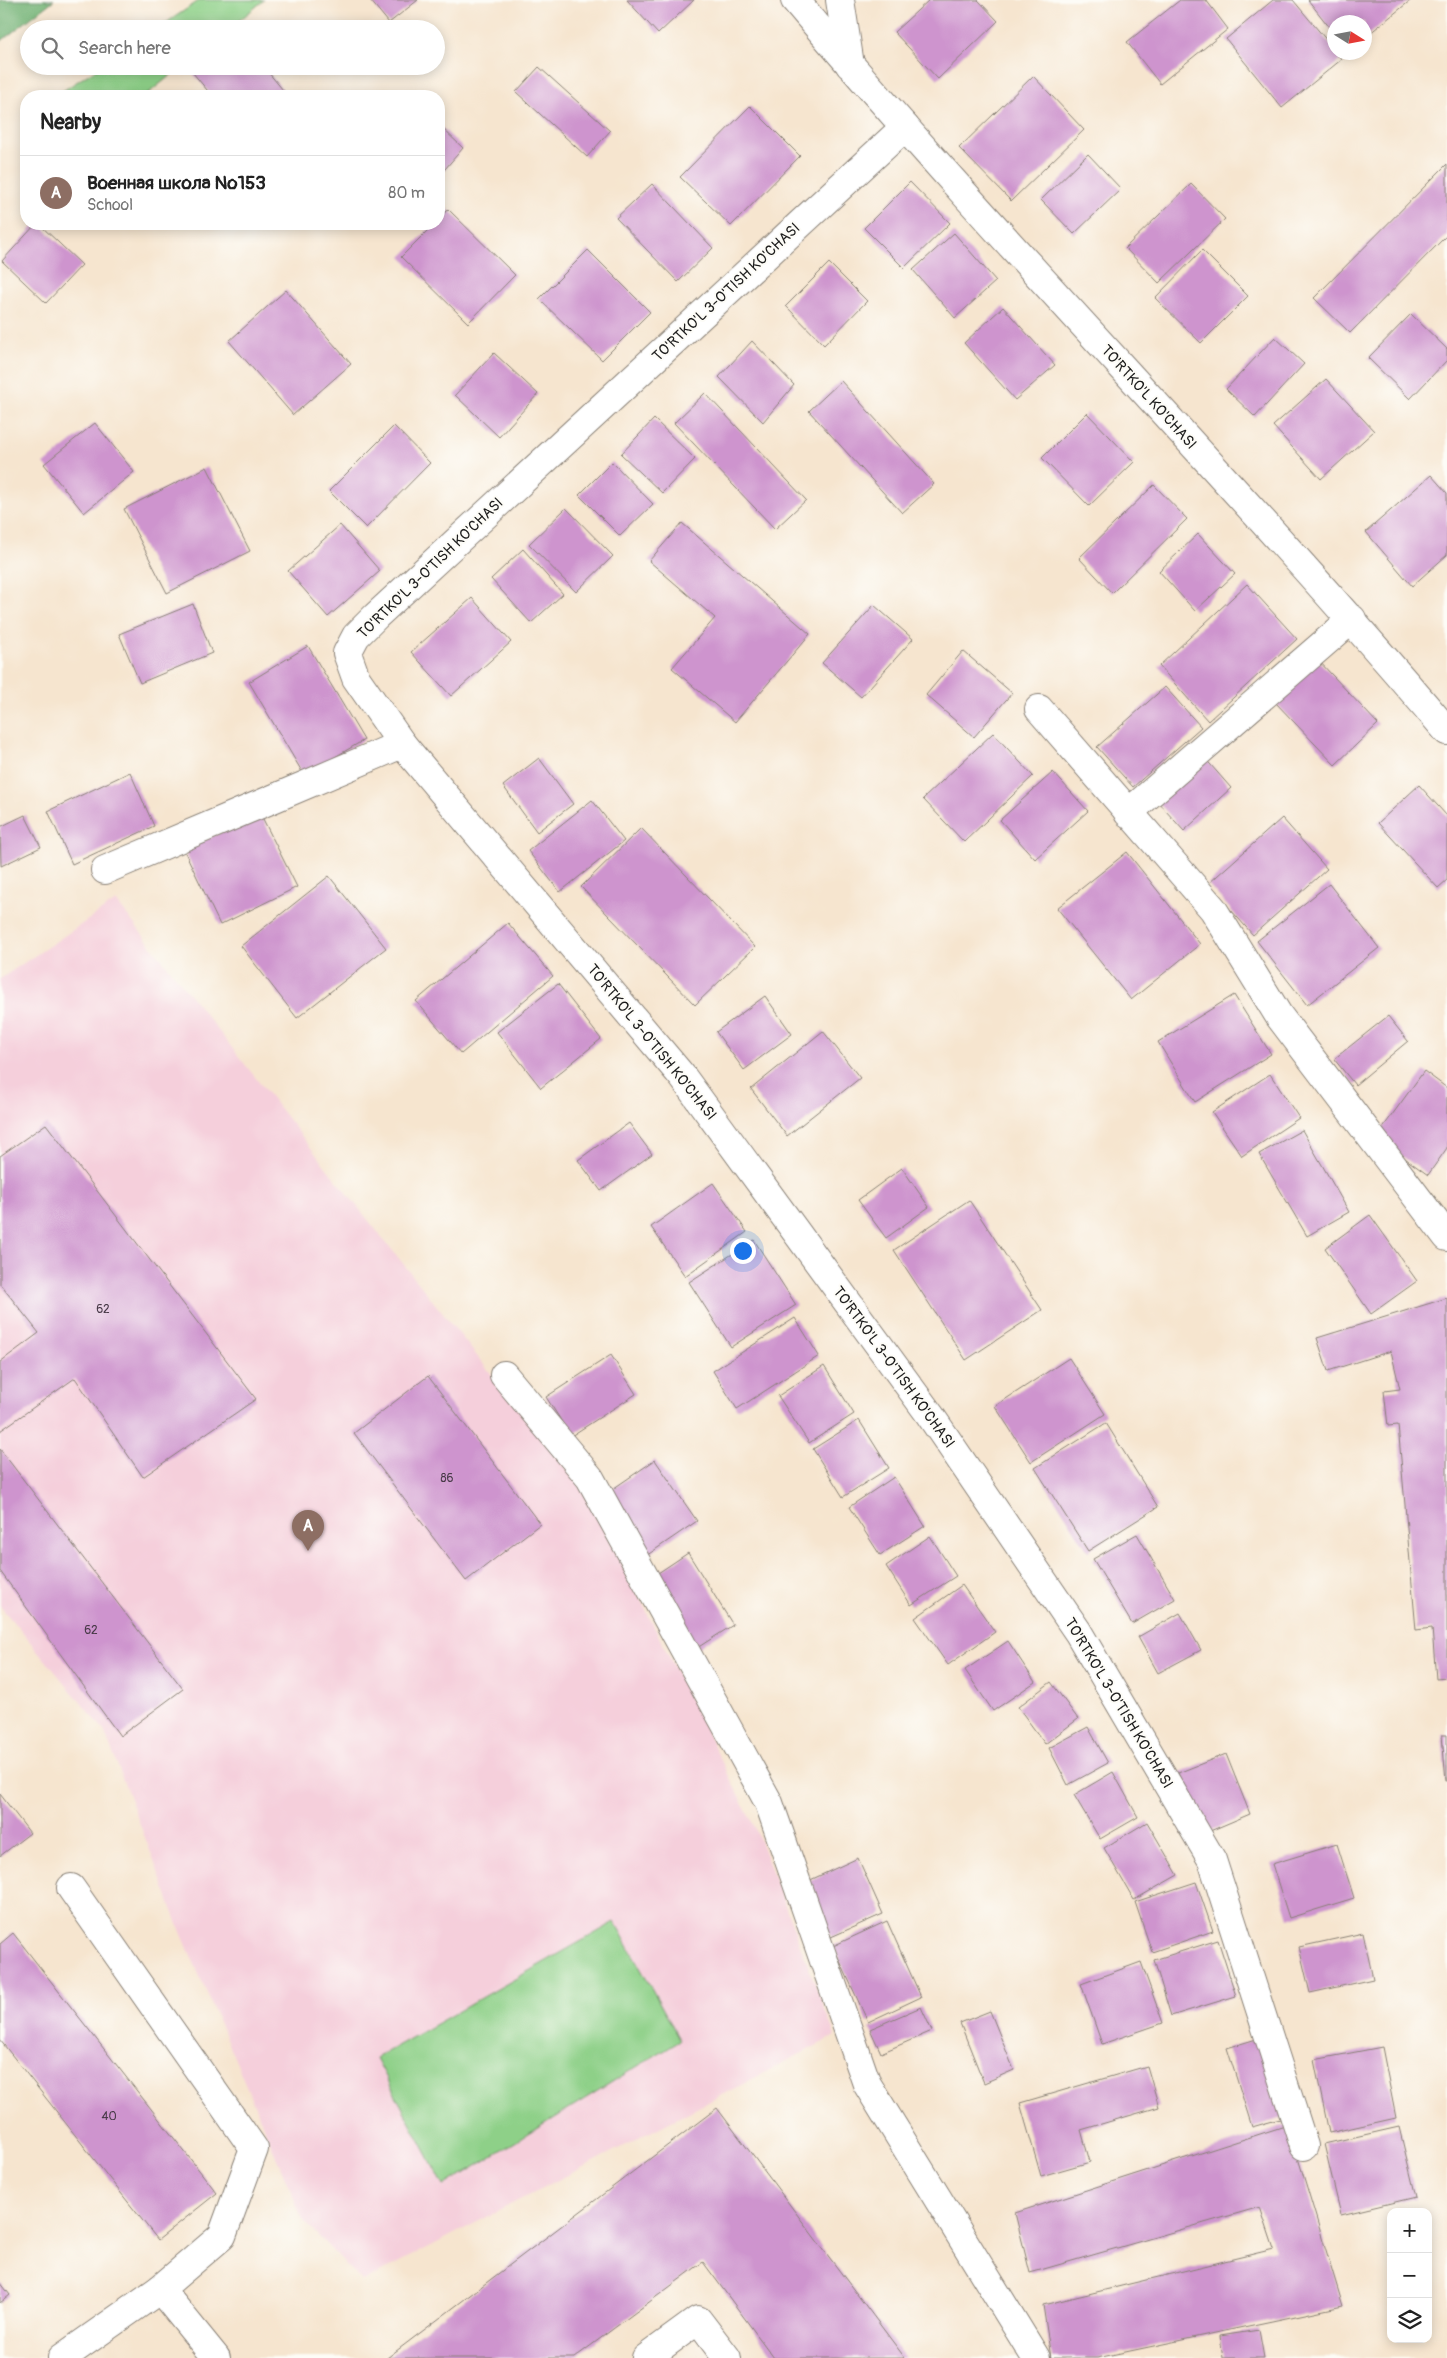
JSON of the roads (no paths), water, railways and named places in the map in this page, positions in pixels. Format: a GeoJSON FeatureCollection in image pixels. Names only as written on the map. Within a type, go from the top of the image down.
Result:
{"type":"FeatureCollection","features":[{"type":"Feature","properties":{"kind":"street","name":"TO'RTKO'L KO'CHASI"},"geometry":{"type":"LineString","coordinates":[[795,0],[905,128],[1352,619],[1447,731]]}},
{"type":"Feature","properties":{"kind":"street"},"geometry":{"type":"LineString","coordinates":[[840,0],[850,65]]}},
{"type":"Feature","properties":{"kind":"street","name":"TO'RTKO'L 3-O'TISH KO'CHASI"},"geometry":{"type":"LineString","coordinates":[[905,128],[356,636],[347,653],[356,678],[402,744],[682,1076],[930,1415],[1078,1632],[1212,1860],[1304,2146]]}},
{"type":"Feature","properties":{"kind":"street"},"geometry":{"type":"LineString","coordinates":[[1128,813],[1352,619]]}},
{"type":"Feature","properties":{"kind":"street"},"geometry":{"type":"LineString","coordinates":[[1039,709],[1213,909],[1278,1016],[1447,1237]]}},
{"type":"Feature","properties":{"kind":"street"},"geometry":{"type":"LineString","coordinates":[[104,870],[402,744]]}},
{"type":"Feature","properties":{"kind":"street"},"geometry":{"type":"LineString","coordinates":[[504,1375],[590,1478],[769,1803],[867,2084],[1036,2358]]}},
{"type":"Feature","properties":{"kind":"street"},"geometry":{"type":"LineString","coordinates":[[62,2358],[160,2288],[222,2236],[254,2149],[71,1888]]}},
{"type":"Feature","properties":{"kind":"street"},"geometry":{"type":"LineString","coordinates":[[160,2288],[216,2358]]}},
{"type":"Feature","properties":{"kind":"street"},"geometry":{"type":"LineString","coordinates":[[646,2358],[698,2320],[727,2358]]}},
{"type":"Feature","properties":{"kind":"place","name":"Военная школа №153"},"geometry":{"type":"Point","coordinates":[308,1551]}}]}
